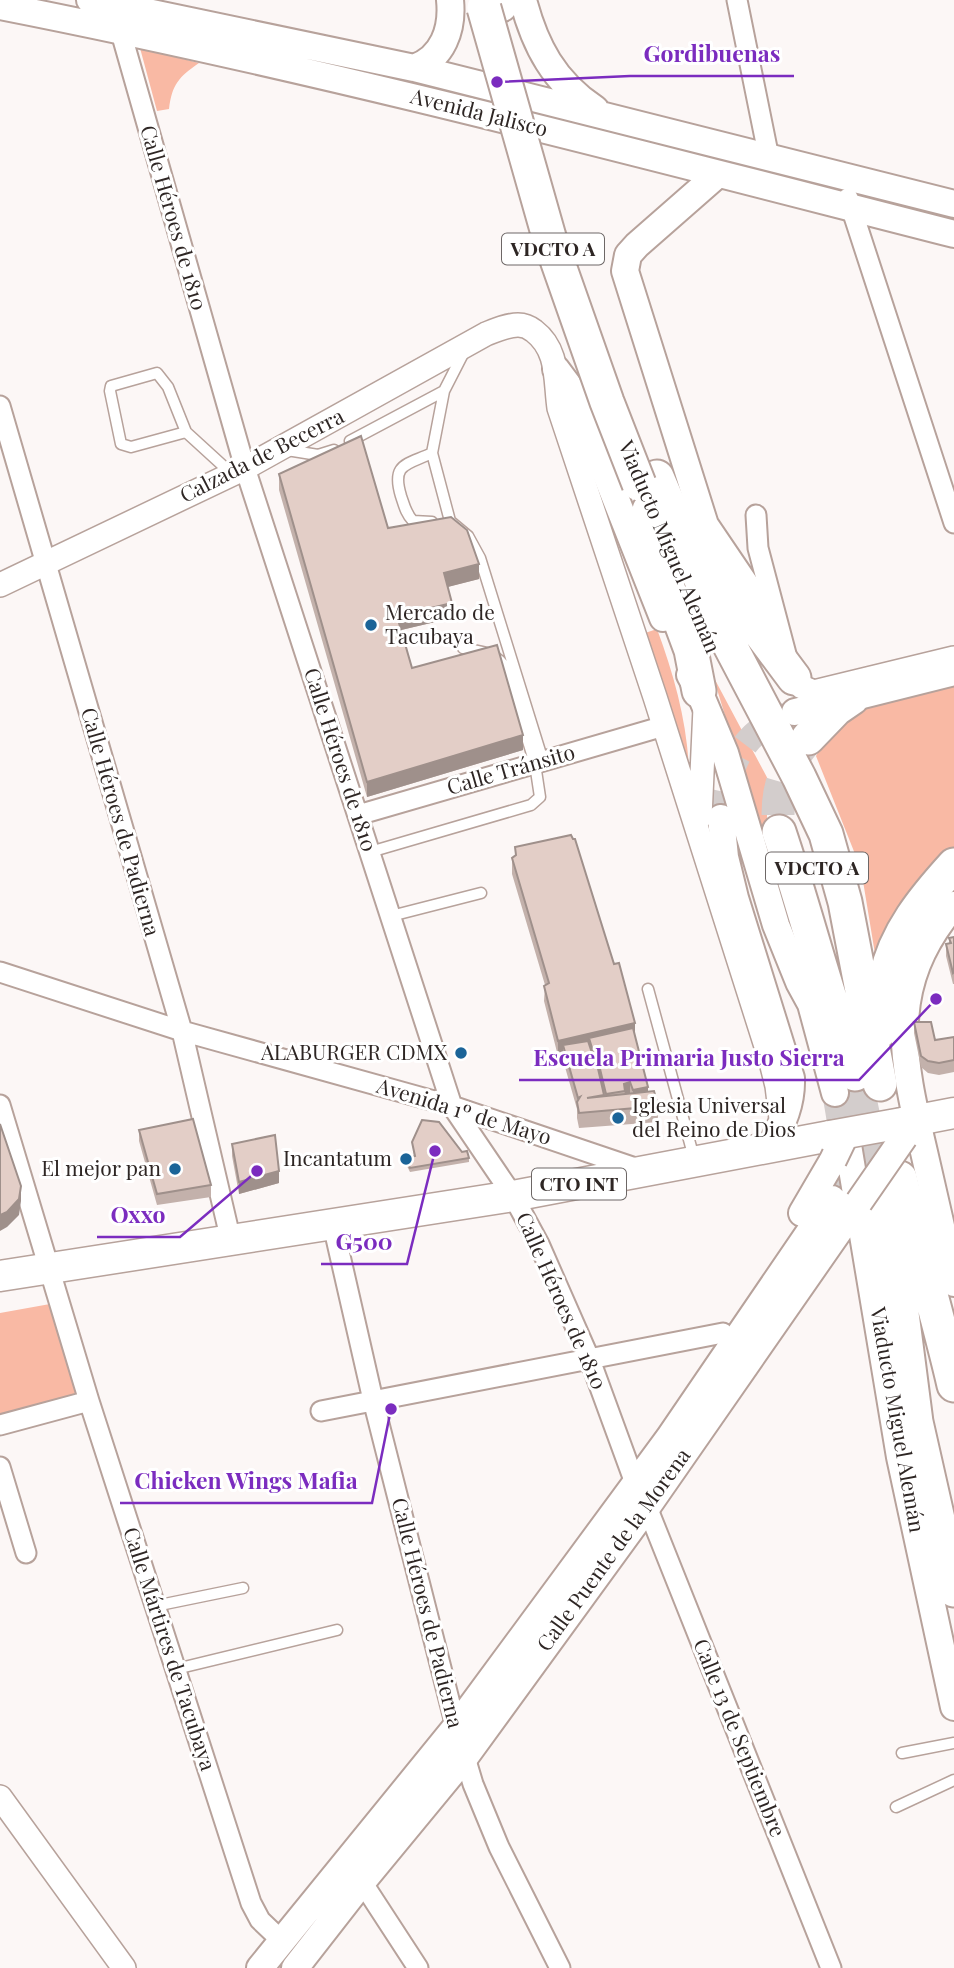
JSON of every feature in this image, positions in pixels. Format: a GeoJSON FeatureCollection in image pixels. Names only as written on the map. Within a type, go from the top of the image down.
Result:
{"type":"FeatureCollection","features":[{"type":"Feature","properties":{"kind":"highway","name":"Viaducto Miguel Alemán"},"geometry":{"type":"LineString","coordinates":[[498,3],[549,237],[607,402],[648,490],[705,636],[788,794],[810,845],[822,884],[861,1080]]}},
{"type":"Feature","properties":{"kind":"highway","name":"Viaducto Miguel Alemán"},"geometry":{"type":"LineString","coordinates":[[648,490],[678,527],[725,636],[826,834],[845,902],[861,1080]]}},
{"type":"Feature","properties":{"kind":"highway"},"geometry":{"type":"LineString","coordinates":[[648,490],[668,588],[691,650],[702,698]]}},
{"type":"Feature","properties":{"kind":"highway"},"geometry":{"type":"LineString","coordinates":[[678,527],[790,666]]}},
{"type":"Feature","properties":{"kind":"highway"},"geometry":{"type":"LineString","coordinates":[[801,725],[836,709],[852,698]]}},
{"type":"Feature","properties":{"kind":"highway"},"geometry":{"type":"LineString","coordinates":[[811,1004],[787,892],[778,824],[837,1023],[861,1080]]}},
{"type":"Feature","properties":{"kind":"highway"},"geometry":{"type":"LineString","coordinates":[[861,1080],[896,947],[911,918],[954,865]]}},
{"type":"Feature","properties":{"kind":"highway","name":"Viaducto Miguel Alemán"},"geometry":{"type":"LineString","coordinates":[[864,1200],[921,1263],[940,1323],[954,1385]]}},
{"type":"Feature","properties":{"kind":"highway","name":"Viaducto Miguel Alemán"},"geometry":{"type":"LineString","coordinates":[[864,1200],[895,1259],[916,1422],[954,1589]]}},
{"type":"Feature","properties":{"kind":"highway"},"geometry":{"type":"LineString","coordinates":[[916,1531],[934,1566],[954,1589]]}},
{"type":"Feature","properties":{"kind":"main road","name":"Avenida Jalisco"},"geometry":{"type":"LineString","coordinates":[[90,0],[121,19],[954,234]]}},
{"type":"Feature","properties":{"kind":"main road"},"geometry":{"type":"LineString","coordinates":[[414,68],[430,61],[442,46],[449,26],[450,0]]}},
{"type":"Feature","properties":{"kind":"main road","name":"Viaducto Miguel Alemán"},"geometry":{"type":"LineString","coordinates":[[498,3],[530,27],[547,63],[571,91],[605,116]]}},
{"type":"Feature","properties":{"kind":"main road","name":"Avenida Jalisco"},"geometry":{"type":"LineString","coordinates":[[0,6],[121,19],[414,68],[954,204]]}},
{"type":"Feature","properties":{"kind":"main road","name":"Viaducto Miguel Alemán"},"geometry":{"type":"LineString","coordinates":[[718,174],[636,244],[628,255],[625,271],[705,525],[774,628],[790,666]]}},
{"type":"Feature","properties":{"kind":"main road","name":"Viaducto Miguel Alemán"},"geometry":{"type":"LineString","coordinates":[[556,369],[577,401],[670,634],[702,698],[725,753],[776,925],[811,1004]]}},
{"type":"Feature","properties":{"kind":"main road"},"geometry":{"type":"LineString","coordinates":[[852,698],[954,672]]}},
{"type":"Feature","properties":{"kind":"main road"},"geometry":{"type":"LineString","coordinates":[[721,818],[725,857],[735,898],[791,1078],[790,1103],[775,1137]]}},
{"type":"Feature","properties":{"kind":"main road"},"geometry":{"type":"LineString","coordinates":[[954,905],[937,926],[921,953],[909,988],[904,1037],[907,1126],[954,1283]]}},
{"type":"Feature","properties":{"kind":"main road"},"geometry":{"type":"LineString","coordinates":[[811,1004],[824,1046],[861,1080]]}},
{"type":"Feature","properties":{"kind":"main road","name":"CTO INT"},"geometry":{"type":"LineString","coordinates":[[0,1276],[513,1196],[695,1162],[775,1137],[836,1143],[954,1113]]}},
{"type":"Feature","properties":{"kind":"main road","name":"Calle Puente de la Morena"},"geometry":{"type":"LineString","coordinates":[[295,1968],[465,1757],[647,1507],[864,1200],[907,1126]]}},
{"type":"Feature","properties":{"kind":"main road","name":"Viaducto Miguel Alemán"},"geometry":{"type":"LineString","coordinates":[[836,1143],[864,1200],[894,1423],[954,1707]]}},
{"type":"Feature","properties":{"kind":"main road","name":"Calle Puente de la Morena"},"geometry":{"type":"LineString","coordinates":[[669,1438],[677,1404],[814,1196],[836,1143]]}},
{"type":"Feature","properties":{"kind":"main road","name":"Calle Puente de la Morena"},"geometry":{"type":"LineString","coordinates":[[260,1968],[456,1727],[669,1438],[864,1200]]}},
{"type":"Feature","properties":{"kind":"street"},"geometry":{"type":"LineString","coordinates":[[737,0],[769,158]]}},
{"type":"Feature","properties":{"kind":"street","name":"Calle Héroes de 1810"},"geometry":{"type":"LineString","coordinates":[[121,19],[238,471],[358,815],[452,1106],[513,1196],[540,1244],[590,1360],[635,1483]]}},
{"type":"Feature","properties":{"kind":"street"},"geometry":{"type":"LineString","coordinates":[[841,176],[947,480],[954,523]]}},
{"type":"Feature","properties":{"kind":"street","name":"Calzada de Becerra"},"geometry":{"type":"LineString","coordinates":[[0,585],[238,471],[469,344],[506,327],[521,324]]}},
{"type":"Feature","properties":{"kind":"street","name":"Viaducto Miguel Alemán"},"geometry":{"type":"LineString","coordinates":[[521,324],[537,333],[548,347],[556,369],[559,408],[771,1062],[780,1104],[775,1137]]}},
{"type":"Feature","properties":{"kind":"street","name":"Calle Héroes de Padierna"},"geometry":{"type":"LineString","coordinates":[[0,406],[182,1031],[231,1241]]}},
{"type":"Feature","properties":{"kind":"street"},"geometry":{"type":"LineString","coordinates":[[756,515],[758,548],[790,666],[802,687],[814,692],[954,658]]}},
{"type":"Feature","properties":{"kind":"street"},"geometry":{"type":"LineString","coordinates":[[699,835],[702,698]]}},
{"type":"Feature","properties":{"kind":"street","name":"Calle Tránsito"},"geometry":{"type":"LineString","coordinates":[[358,815],[664,726]]}},
{"type":"Feature","properties":{"kind":"street","name":"Avenida 1º de Mayo"},"geometry":{"type":"LineString","coordinates":[[0,972],[182,1031],[452,1106],[645,1172]]}},
{"type":"Feature","properties":{"kind":"street","name":"Calle Mártires de Tacubaya"},"geometry":{"type":"LineString","coordinates":[[0,1105],[89,1401],[251,1903],[260,1920],[283,1942]]}},
{"type":"Feature","properties":{"kind":"street","name":"Calle Héroes de Padierna"},"geometry":{"type":"LineString","coordinates":[[333,1224],[373,1400],[473,1784],[504,1858],[560,1968]]}},
{"type":"Feature","properties":{"kind":"street"},"geometry":{"type":"LineString","coordinates":[[321,1410],[723,1333]]}},
{"type":"Feature","properties":{"kind":"street"},"geometry":{"type":"LineString","coordinates":[[0,1424],[89,1401]]}},
{"type":"Feature","properties":{"kind":"street"},"geometry":{"type":"LineString","coordinates":[[0,1467],[26,1553]]}},
{"type":"Feature","properties":{"kind":"street","name":"Calle 13 de Septiembre"},"geometry":{"type":"LineString","coordinates":[[647,1507],[831,1968]]}},
{"type":"Feature","properties":{"kind":"street"},"geometry":{"type":"LineString","coordinates":[[0,1797],[124,1968]]}},
{"type":"Feature","properties":{"kind":"street"},"geometry":{"type":"LineString","coordinates":[[362,1882],[418,1968]]}},
{"type":"Feature","properties":{"kind":"lane"},"geometry":{"type":"LineString","coordinates":[[370,852],[531,805],[540,797],[539,762],[480,558],[467,536],[450,521],[432,453],[444,391],[469,344]]}},
{"type":"Feature","properties":{"kind":"lane"},"geometry":{"type":"LineString","coordinates":[[186,432],[131,447],[121,444],[111,386],[157,373],[168,387],[186,432],[238,471]]}},
{"type":"Feature","properties":{"kind":"lane"},"geometry":{"type":"LineString","coordinates":[[279,449],[318,455],[332,451],[444,391]]}},
{"type":"Feature","properties":{"kind":"lane"},"geometry":{"type":"LineString","coordinates":[[432,453],[403,467],[397,472],[397,481],[407,515],[413,521],[450,521]]}},
{"type":"Feature","properties":{"kind":"lane"},"geometry":{"type":"LineString","coordinates":[[463,648],[493,655],[501,660],[539,762]]}},
{"type":"Feature","properties":{"kind":"lane"},"geometry":{"type":"LineString","coordinates":[[391,916],[481,893]]}},
{"type":"Feature","properties":{"kind":"lane"},"geometry":{"type":"LineString","coordinates":[[648,989],[695,1162]]}},
{"type":"Feature","properties":{"kind":"lane"},"geometry":{"type":"LineString","coordinates":[[155,1606],[243,1588]]}},
{"type":"Feature","properties":{"kind":"lane"},"geometry":{"type":"LineString","coordinates":[[176,1669],[337,1630]]}},
{"type":"Feature","properties":{"kind":"lane"},"geometry":{"type":"LineString","coordinates":[[902,1753],[954,1743]]}},
{"type":"Feature","properties":{"kind":"lane"},"geometry":{"type":"LineString","coordinates":[[896,1807],[954,1780]]}},
{"type":"Feature","properties":{"kind":"shaded area"},"geometry":{"type":"Polygon","coordinates":[[[140,48],[199,63],[178,82],[172,93],[169,109],[157,111],[140,48]]]}},
{"type":"Feature","properties":{"kind":"shaded area"},"geometry":{"type":"Polygon","coordinates":[[[657,629],[678,697],[689,767],[642,634],[657,629]]]}},
{"type":"Feature","properties":{"kind":"shaded area"},"geometry":{"type":"Polygon","coordinates":[[[713,676],[787,815],[767,812],[767,844],[764,844],[713,676]]]}},
{"type":"Feature","properties":{"kind":"shaded area"},"geometry":{"type":"Polygon","coordinates":[[[954,684],[954,852],[876,960],[861,869],[816,756],[830,731],[856,708],[954,684]]]}},
{"type":"Feature","properties":{"kind":"shaded area"},"geometry":{"type":"Polygon","coordinates":[[[50,1304],[78,1394],[0,1416],[0,1313],[50,1304]]]}},
{"type":"Feature","properties":{"kind":"building","name":"Mercado de Tacubaya"},"geometry":{"type":"Polygon","coordinates":[[[361,436],[388,528],[451,517],[467,530],[479,564],[444,573],[452,603],[397,616],[412,668],[497,645],[523,735],[367,782],[279,474],[361,436]]]}},
{"type":"Feature","properties":{"kind":"building"},"geometry":{"type":"Polygon","coordinates":[[[571,835],[575,839],[614,964],[619,963],[635,1023],[558,1041],[544,986],[549,983],[512,858],[516,855],[515,847],[571,835]]]}},
{"type":"Feature","properties":{"kind":"building"},"geometry":{"type":"Polygon","coordinates":[[[954,937],[953,973],[946,944],[951,943],[949,938],[954,937]]]}},
{"type":"Feature","properties":{"kind":"building"},"geometry":{"type":"Polygon","coordinates":[[[914,1022],[931,1022],[935,1040],[954,1037],[954,1060],[939,1063],[928,1061],[921,1056],[914,1022]]]}},
{"type":"Feature","properties":{"kind":"building"},"geometry":{"type":"Polygon","coordinates":[[[633,1028],[648,1087],[633,1090],[630,1082],[624,1084],[625,1091],[606,1094],[595,1048],[592,1048],[589,1038],[633,1028]]]}},
{"type":"Feature","properties":{"kind":"building"},"geometry":{"type":"Polygon","coordinates":[[[588,1041],[594,1051],[604,1095],[587,1098],[654,1091],[658,1106],[579,1113],[577,1102],[580,1097],[578,1098],[563,1045],[588,1041]]]}},
{"type":"Feature","properties":{"kind":"building","name":"El mejor pan"},"geometry":{"type":"Polygon","coordinates":[[[193,1119],[211,1185],[157,1194],[139,1130],[193,1119]]]}},
{"type":"Feature","properties":{"kind":"building"},"geometry":{"type":"Polygon","coordinates":[[[422,1120],[439,1122],[462,1152],[467,1151],[469,1158],[410,1168],[405,1158],[415,1156],[412,1142],[422,1120]]]}},
{"type":"Feature","properties":{"kind":"building"},"geometry":{"type":"Polygon","coordinates":[[[0,1124],[21,1186],[19,1199],[7,1212],[0,1215],[0,1124]]]}},
{"type":"Feature","properties":{"kind":"building"},"geometry":{"type":"Polygon","coordinates":[[[275,1135],[279,1171],[239,1182],[232,1144],[275,1135]]]}},
{"type":"Feature","properties":{"kind":"tunnel"},"geometry":{"type":"LineString","coordinates":[[721,818],[728,784],[738,756],[756,733],[787,715]]}},
{"type":"Feature","properties":{"kind":"tunnel"},"geometry":{"type":"LineString","coordinates":[[778,815],[784,776],[804,743]]}},
{"type":"Feature","properties":{"kind":"tunnel"},"geometry":{"type":"LineString","coordinates":[[858,1089],[881,1199]]}},
{"type":"Feature","properties":{"kind":"tunnel"},"geometry":{"type":"LineString","coordinates":[[832,1199],[841,1160],[841,1133],[835,1093]]}},
{"type":"Feature","properties":{"kind":"place","name":"Gordibuenas"},"geometry":{"type":"Point","coordinates":[497,82]}},
{"type":"Feature","properties":{"kind":"place","name":"Mercado de Tacubaya"},"geometry":{"type":"Point","coordinates":[371,625]}},
{"type":"Feature","properties":{"kind":"place","name":"Escuela Primaria Justo Sierra"},"geometry":{"type":"Point","coordinates":[936,999]}},
{"type":"Feature","properties":{"kind":"place","name":"ALABURGER CDMX"},"geometry":{"type":"Point","coordinates":[461,1053]}},
{"type":"Feature","properties":{"kind":"place","name":"Iglesia Universal del Reino de Dios"},"geometry":{"type":"Point","coordinates":[618,1118]}},
{"type":"Feature","properties":{"kind":"place","name":"G500"},"geometry":{"type":"Point","coordinates":[435,1151]}},
{"type":"Feature","properties":{"kind":"place","name":"Incantatum"},"geometry":{"type":"Point","coordinates":[406,1159]}},
{"type":"Feature","properties":{"kind":"place","name":"El mejor pan"},"geometry":{"type":"Point","coordinates":[175,1169]}},
{"type":"Feature","properties":{"kind":"place","name":"Oxxo"},"geometry":{"type":"Point","coordinates":[257,1171]}},
{"type":"Feature","properties":{"kind":"place","name":"Chicken Wings Mafia"},"geometry":{"type":"Point","coordinates":[391,1409]}}]}
